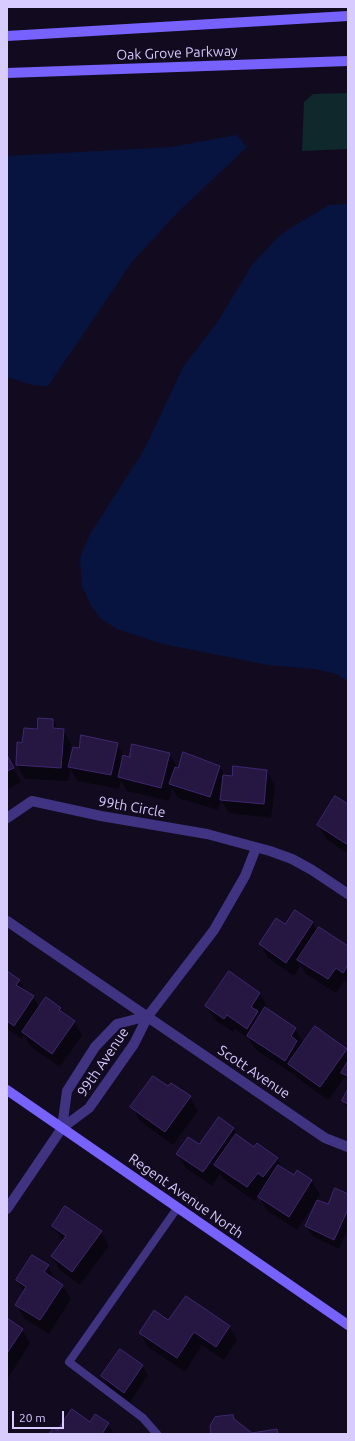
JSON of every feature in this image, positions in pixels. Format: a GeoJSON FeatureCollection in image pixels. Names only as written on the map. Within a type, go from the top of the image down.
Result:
{"type":"FeatureCollection","features":[{"type":"Feature","properties":{"kind":"street","name":"Oak Grove Parkway"},"geometry":{"type":"LineString","coordinates":[[7,36],[348,16]]}},
{"type":"Feature","properties":{"kind":"street","name":"Oak Grove Parkway"},"geometry":{"type":"LineString","coordinates":[[7,73],[348,61]]}},
{"type":"Feature","properties":{"kind":"street","name":"99th Circle"},"geometry":{"type":"LineString","coordinates":[[7,818],[32,801],[101,816],[207,834],[292,859],[348,894]]}},
{"type":"Feature","properties":{"kind":"street","name":"99th Avenue"},"geometry":{"type":"LineString","coordinates":[[62,1128],[89,1108],[134,1044],[148,1016],[214,930],[246,876],[256,848]]}},
{"type":"Feature","properties":{"kind":"street"},"geometry":{"type":"LineString","coordinates":[[7,921],[148,1016]]}},
{"type":"Feature","properties":{"kind":"street","name":"99th Avenue"},"geometry":{"type":"LineString","coordinates":[[62,1128],[66,1091],[96,1047],[117,1024],[148,1016]]}},
{"type":"Feature","properties":{"kind":"street","name":"Scott Avenue"},"geometry":{"type":"LineString","coordinates":[[148,1016],[325,1138],[348,1147]]}},
{"type":"Feature","properties":{"kind":"street","name":"Regent Avenue North"},"geometry":{"type":"LineString","coordinates":[[7,1090],[348,1325]]}},
{"type":"Feature","properties":{"kind":"street"},"geometry":{"type":"LineString","coordinates":[[7,1209],[62,1128]]}},
{"type":"Feature","properties":{"kind":"lane"},"geometry":{"type":"LineString","coordinates":[[157,1434],[143,1418],[69,1362],[178,1207]]}},
{"type":"Feature","properties":{"kind":"green space"},"geometry":{"type":"Polygon","coordinates":[[[348,93],[348,149],[302,151],[304,102],[313,94],[348,93]]]}},
{"type":"Feature","properties":{"kind":"water"},"geometry":{"type":"Polygon","coordinates":[[[237,135],[247,147],[177,213],[132,262],[48,386],[32,385],[7,377],[7,156],[171,147],[237,135]]]}},
{"type":"Feature","properties":{"kind":"water"},"geometry":{"type":"Polygon","coordinates":[[[348,204],[348,681],[336,674],[315,669],[268,665],[163,644],[117,629],[101,619],[92,607],[82,586],[80,557],[90,534],[144,450],[183,367],[216,324],[252,265],[278,237],[289,229],[329,205],[348,204]]]}},
{"type":"Feature","properties":{"kind":"building"},"geometry":{"type":"Polygon","coordinates":[[[38,718],[53,719],[53,728],[64,729],[61,768],[16,765],[17,742],[22,743],[24,728],[37,729],[38,718]]]}},
{"type":"Feature","properties":{"kind":"building"},"geometry":{"type":"Polygon","coordinates":[[[81,735],[118,743],[111,775],[68,767],[73,747],[79,748],[81,735]]]}},
{"type":"Feature","properties":{"kind":"building"},"geometry":{"type":"Polygon","coordinates":[[[132,744],[170,753],[161,788],[118,777],[123,755],[129,757],[132,744]]]}},
{"type":"Feature","properties":{"kind":"building"},"geometry":{"type":"Polygon","coordinates":[[[183,752],[220,766],[210,797],[169,784],[175,767],[178,768],[183,752]]]}},
{"type":"Feature","properties":{"kind":"building"},"geometry":{"type":"Polygon","coordinates":[[[7,755],[14,768],[7,771],[7,755]]]}},
{"type":"Feature","properties":{"kind":"building"},"geometry":{"type":"Polygon","coordinates":[[[233,766],[267,770],[264,804],[220,800],[223,775],[232,776],[233,766]]]}},
{"type":"Feature","properties":{"kind":"building"},"geometry":{"type":"Polygon","coordinates":[[[335,796],[348,804],[348,845],[317,825],[335,796]]]}},
{"type":"Feature","properties":{"kind":"building"},"geometry":{"type":"Polygon","coordinates":[[[295,910],[313,922],[286,963],[259,944],[276,918],[285,924],[295,910]]]}},
{"type":"Feature","properties":{"kind":"building"},"geometry":{"type":"Polygon","coordinates":[[[319,927],[348,946],[348,965],[343,973],[336,968],[328,979],[297,960],[319,927]]]}},
{"type":"Feature","properties":{"kind":"building"},"geometry":{"type":"Polygon","coordinates":[[[7,971],[20,980],[16,985],[34,996],[14,1026],[7,1021],[7,971]]]}},
{"type":"Feature","properties":{"kind":"building"},"geometry":{"type":"Polygon","coordinates":[[[229,971],[260,993],[251,1007],[258,1011],[247,1029],[227,1015],[224,1019],[205,1006],[229,971]]]}},
{"type":"Feature","properties":{"kind":"building"},"geometry":{"type":"Polygon","coordinates":[[[46,997],[61,1008],[59,1010],[75,1021],[52,1054],[22,1032],[46,997]]]}},
{"type":"Feature","properties":{"kind":"building"},"geometry":{"type":"Polygon","coordinates":[[[265,1007],[296,1028],[291,1036],[297,1041],[285,1061],[247,1036],[265,1007]]]}},
{"type":"Feature","properties":{"kind":"building"},"geometry":{"type":"Polygon","coordinates":[[[315,1026],[347,1049],[320,1087],[288,1064],[315,1026]]]}},
{"type":"Feature","properties":{"kind":"building"},"geometry":{"type":"Polygon","coordinates":[[[348,1061],[348,1076],[341,1073],[348,1061]]]}},
{"type":"Feature","properties":{"kind":"building"},"geometry":{"type":"Polygon","coordinates":[[[153,1076],[168,1086],[171,1083],[191,1096],[165,1132],[130,1107],[153,1076]]]}},
{"type":"Feature","properties":{"kind":"building"},"geometry":{"type":"Polygon","coordinates":[[[348,1089],[348,1104],[342,1101],[348,1089]]]}},
{"type":"Feature","properties":{"kind":"building"},"geometry":{"type":"Polygon","coordinates":[[[219,1117],[234,1128],[203,1172],[176,1154],[188,1137],[199,1144],[219,1117]]]}},
{"type":"Feature","properties":{"kind":"building"},"geometry":{"type":"Polygon","coordinates":[[[236,1134],[254,1147],[257,1143],[278,1158],[263,1177],[258,1173],[247,1187],[214,1165],[236,1134]]]}},
{"type":"Feature","properties":{"kind":"building"},"geometry":{"type":"Polygon","coordinates":[[[278,1165],[294,1175],[297,1170],[312,1180],[289,1217],[258,1197],[278,1165]]]}},
{"type":"Feature","properties":{"kind":"building"},"geometry":{"type":"Polygon","coordinates":[[[335,1188],[348,1194],[348,1209],[334,1240],[305,1226],[317,1200],[328,1204],[335,1188]]]}},
{"type":"Feature","properties":{"kind":"building"},"geometry":{"type":"Polygon","coordinates":[[[65,1206],[102,1231],[72,1272],[51,1256],[66,1236],[52,1226],[65,1206]]]}},
{"type":"Feature","properties":{"kind":"building"},"geometry":{"type":"Polygon","coordinates":[[[32,1255],[49,1265],[44,1272],[63,1285],[40,1320],[15,1305],[26,1287],[16,1280],[32,1255]]]}},
{"type":"Feature","properties":{"kind":"building"},"geometry":{"type":"Polygon","coordinates":[[[186,1296],[230,1326],[216,1347],[194,1332],[177,1358],[139,1333],[154,1310],[168,1320],[186,1296]]]}},
{"type":"Feature","properties":{"kind":"building"},"geometry":{"type":"Polygon","coordinates":[[[7,1318],[23,1329],[7,1353],[7,1318]]]}},
{"type":"Feature","properties":{"kind":"building"},"geometry":{"type":"Polygon","coordinates":[[[120,1349],[143,1365],[124,1393],[101,1376],[120,1349]]]}},
{"type":"Feature","properties":{"kind":"building"},"geometry":{"type":"Polygon","coordinates":[[[72,1409],[90,1422],[95,1414],[109,1423],[102,1434],[49,1434],[53,1428],[57,1430],[72,1409]]]}},
{"type":"Feature","properties":{"kind":"building"},"geometry":{"type":"Polygon","coordinates":[[[233,1415],[234,1419],[252,1433],[277,1429],[278,1434],[211,1434],[210,1426],[215,1417],[233,1415]]]}}]}
